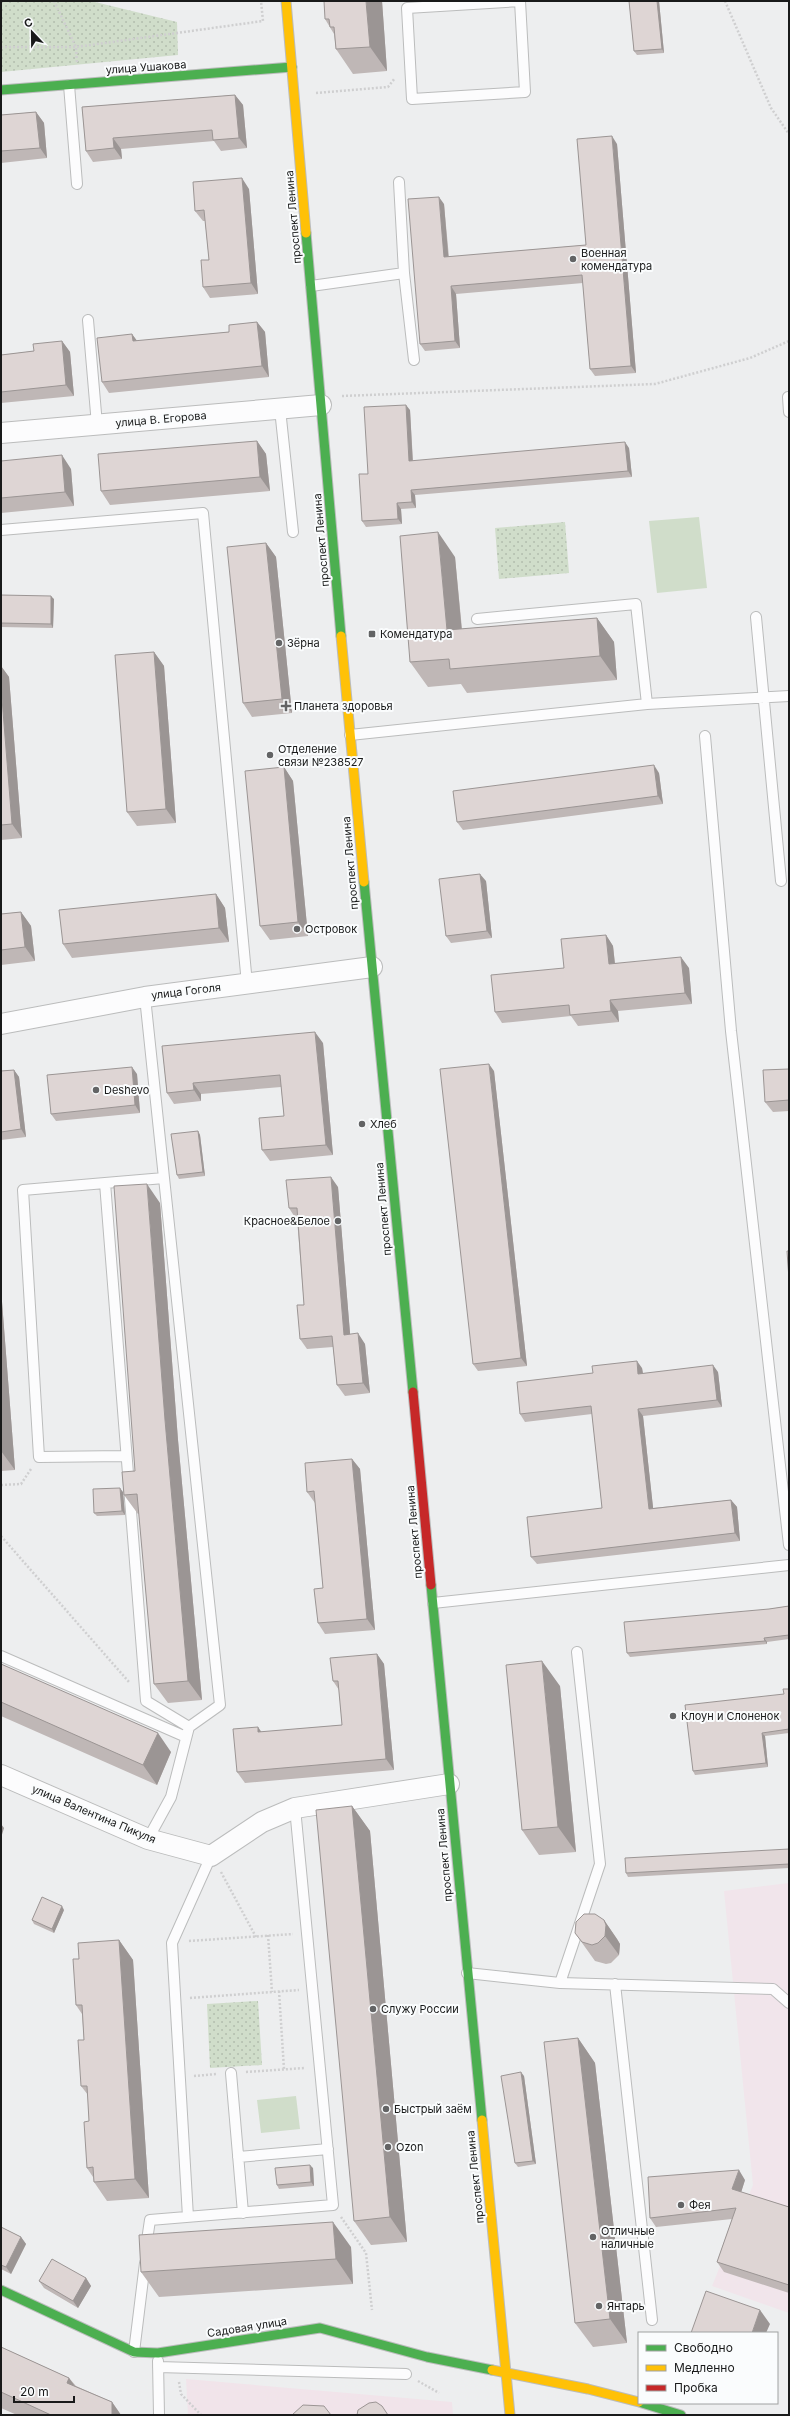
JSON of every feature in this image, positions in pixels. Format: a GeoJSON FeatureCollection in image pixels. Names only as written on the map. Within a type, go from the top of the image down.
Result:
{"type":"FeatureCollection","features":[{"type":"Feature","properties":{"kind":"main road","name":"проспект Ленина"},"geometry":{"type":"LineString","coordinates":[[286,1],[350,735],[510,2415]]}},
{"type":"Feature","properties":{"kind":"main road","name":"улица Ушакова"},"geometry":{"type":"LineString","coordinates":[[1,90],[292,67]]}},
{"type":"Feature","properties":{"kind":"main road","name":"Садовая улица"},"geometry":{"type":"LineString","coordinates":[[1,2290],[134,2352],[158,2353],[320,2328],[427,2357],[588,2389],[638,2402]]}},
{"type":"Feature","properties":{"kind":"main road"},"geometry":{"type":"LineString","coordinates":[[645,2404],[681,2415]]}},
{"type":"Feature","properties":{"kind":"street","name":"улица В. Егорова"},"geometry":{"type":"LineString","coordinates":[[1,433],[322,405]]}},
{"type":"Feature","properties":{"kind":"street","name":"улица Гоголя"},"geometry":{"type":"LineString","coordinates":[[1,1024],[145,997],[372,968]]}},
{"type":"Feature","properties":{"kind":"street","name":"улица Валентина Пикуля"},"geometry":{"type":"LineString","coordinates":[[1,1775],[148,1839],[211,1856]]}},
{"type":"Feature","properties":{"kind":"street"},"geometry":{"type":"LineString","coordinates":[[211,1856],[262,1822],[295,1808],[449,1784]]}},
{"type":"Feature","properties":{"kind":"lane"},"geometry":{"type":"LineString","coordinates":[[520,1],[525,92],[412,99],[407,8],[520,1]]}},
{"type":"Feature","properties":{"kind":"lane"},"geometry":{"type":"LineString","coordinates":[[69,84],[77,184]]}},
{"type":"Feature","properties":{"kind":"lane"},"geometry":{"type":"LineString","coordinates":[[399,182],[404,273],[414,360]]}},
{"type":"Feature","properties":{"kind":"lane"},"geometry":{"type":"LineString","coordinates":[[311,286],[404,273]]}},
{"type":"Feature","properties":{"kind":"lane"},"geometry":{"type":"LineString","coordinates":[[88,320],[98,425]]}},
{"type":"Feature","properties":{"kind":"lane"},"geometry":{"type":"LineString","coordinates":[[788,397],[789,412]]}},
{"type":"Feature","properties":{"kind":"lane"},"geometry":{"type":"LineString","coordinates":[[280,409],[293,532]]}},
{"type":"Feature","properties":{"kind":"lane"},"geometry":{"type":"LineString","coordinates":[[1,530],[203,513],[247,984]]}},
{"type":"Feature","properties":{"kind":"lane"},"geometry":{"type":"LineString","coordinates":[[477,619],[636,604],[647,704]]}},
{"type":"Feature","properties":{"kind":"lane"},"geometry":{"type":"LineString","coordinates":[[756,617],[782,881]]}},
{"type":"Feature","properties":{"kind":"lane"},"geometry":{"type":"LineString","coordinates":[[350,735],[647,704],[789,696]]}},
{"type":"Feature","properties":{"kind":"lane"},"geometry":{"type":"LineString","coordinates":[[705,736],[731,1031],[789,1545]]}},
{"type":"Feature","properties":{"kind":"lane"},"geometry":{"type":"LineString","coordinates":[[145,997],[220,1705],[188,1727],[170,1798],[148,1839]]}},
{"type":"Feature","properties":{"kind":"lane"},"geometry":{"type":"LineString","coordinates":[[125,1456],[40,1457],[23,1190],[164,1178]]}},
{"type":"Feature","properties":{"kind":"lane"},"geometry":{"type":"LineString","coordinates":[[105,1183],[125,1456],[146,1701],[188,1727]]}},
{"type":"Feature","properties":{"kind":"lane"},"geometry":{"type":"LineString","coordinates":[[433,1603],[789,1565]]}},
{"type":"Feature","properties":{"kind":"lane"},"geometry":{"type":"LineString","coordinates":[[560,1982],[600,1864],[577,1652]]}},
{"type":"Feature","properties":{"kind":"lane"},"geometry":{"type":"LineString","coordinates":[[1,1656],[186,1737]]}},
{"type":"Feature","properties":{"kind":"lane"},"geometry":{"type":"LineString","coordinates":[[134,2352],[150,2220],[333,2205],[295,1808]]}},
{"type":"Feature","properties":{"kind":"lane"},"geometry":{"type":"LineString","coordinates":[[188,2217],[172,1942],[211,1856]]}},
{"type":"Feature","properties":{"kind":"lane"},"geometry":{"type":"LineString","coordinates":[[467,1973],[560,1982],[773,1989],[789,2003]]}},
{"type":"Feature","properties":{"kind":"lane"},"geometry":{"type":"LineString","coordinates":[[615,1984],[652,2320]]}},
{"type":"Feature","properties":{"kind":"lane"},"geometry":{"type":"LineString","coordinates":[[231,2073],[243,2213]]}},
{"type":"Feature","properties":{"kind":"lane"},"geometry":{"type":"LineString","coordinates":[[238,2157],[328,2149]]}},
{"type":"Feature","properties":{"kind":"lane"},"geometry":{"type":"LineString","coordinates":[[158,2353],[159,2415]]}},
{"type":"Feature","properties":{"kind":"lane"},"geometry":{"type":"LineString","coordinates":[[158,2367],[406,2374]]}},
{"type":"Feature","properties":{"kind":"path"},"geometry":{"type":"LineString","coordinates":[[54,1],[76,47]]}},
{"type":"Feature","properties":{"kind":"path"},"geometry":{"type":"LineString","coordinates":[[1,46],[76,47],[262,21],[261,1]]}},
{"type":"Feature","properties":{"kind":"path"},"geometry":{"type":"LineString","coordinates":[[725,1],[771,108],[789,134]]}},
{"type":"Feature","properties":{"kind":"path"},"geometry":{"type":"LineString","coordinates":[[316,93],[388,86],[410,60]]}},
{"type":"Feature","properties":{"kind":"path"},"geometry":{"type":"LineString","coordinates":[[342,396],[655,384],[750,358],[789,340]]}},
{"type":"Feature","properties":{"kind":"path"},"geometry":{"type":"LineString","coordinates":[[1,1485],[21,1484],[40,1457]]}},
{"type":"Feature","properties":{"kind":"path"},"geometry":{"type":"LineString","coordinates":[[1,1536],[146,1701]]}},
{"type":"Feature","properties":{"kind":"path"},"geometry":{"type":"LineString","coordinates":[[211,1856],[256,1936]]}},
{"type":"Feature","properties":{"kind":"path"},"geometry":{"type":"LineString","coordinates":[[172,1942],[307,1932]]}},
{"type":"Feature","properties":{"kind":"path"},"geometry":{"type":"LineString","coordinates":[[268,1935],[272,1992]]}},
{"type":"Feature","properties":{"kind":"path"},"geometry":{"type":"LineString","coordinates":[[175,1999],[312,1989]]}},
{"type":"Feature","properties":{"kind":"path"},"geometry":{"type":"LineString","coordinates":[[279,1991],[284,2069]]}},
{"type":"Feature","properties":{"kind":"path"},"geometry":{"type":"LineString","coordinates":[[180,2077],[320,2067]]}},
{"type":"Feature","properties":{"kind":"path"},"geometry":{"type":"LineString","coordinates":[[333,2205],[366,2253],[372,2310]]}},
{"type":"Feature","properties":{"kind":"path"},"geometry":{"type":"LineString","coordinates":[[178,2379],[181,2394],[201,2415]]}},
{"type":"Feature","properties":{"kind":"shaded area"},"geometry":{"type":"Polygon","coordinates":[[[789,1883],[789,2313],[712,2286],[753,2185],[724,1891],[789,1883]]]}},
{"type":"Feature","properties":{"kind":"shaded area"},"geometry":{"type":"Polygon","coordinates":[[[186,2379],[452,2402],[453,2415],[188,2415],[186,2379]]]}},
{"type":"Feature","properties":{"kind":"green space"},"geometry":{"type":"Polygon","coordinates":[[[1,1],[91,1],[177,22],[178,55],[1,72],[1,1]]]}},
{"type":"Feature","properties":{"kind":"green space"},"geometry":{"type":"Polygon","coordinates":[[[699,517],[707,588],[657,593],[649,521],[699,517]]]}},
{"type":"Feature","properties":{"kind":"green space"},"geometry":{"type":"Polygon","coordinates":[[[565,522],[569,573],[499,579],[495,528],[565,522]]]}},
{"type":"Feature","properties":{"kind":"green space"},"geometry":{"type":"Polygon","coordinates":[[[258,2001],[262,2065],[210,2068],[207,2004],[258,2001]]]}},
{"type":"Feature","properties":{"kind":"green space"},"geometry":{"type":"Polygon","coordinates":[[[296,2096],[300,2129],[261,2133],[257,2100],[296,2096]]]}},
{"type":"Feature","properties":{"kind":"building"},"geometry":{"type":"Polygon","coordinates":[[[324,1],[366,1],[370,47],[336,49],[334,27],[330,27],[329,19],[325,19],[324,1]]]}},
{"type":"Feature","properties":{"kind":"building"},"geometry":{"type":"Polygon","coordinates":[[[629,1],[657,1],[662,49],[634,51],[629,1]]]}},
{"type":"Feature","properties":{"kind":"building"},"geometry":{"type":"Polygon","coordinates":[[[235,95],[239,138],[213,140],[212,130],[113,138],[114,148],[86,151],[82,107],[235,95]]]}},
{"type":"Feature","properties":{"kind":"building"},"geometry":{"type":"Polygon","coordinates":[[[36,112],[40,148],[1,151],[1,115],[36,112]]]}},
{"type":"Feature","properties":{"kind":"building","name":"Военная комендатура"},"geometry":{"type":"Polygon","coordinates":[[[612,136],[631,366],[590,369],[582,275],[451,286],[455,341],[420,344],[408,199],[439,197],[444,257],[586,245],[577,139],[612,136]]]}},
{"type":"Feature","properties":{"kind":"building"},"geometry":{"type":"Polygon","coordinates":[[[242,178],[251,283],[203,287],[201,260],[209,260],[204,210],[195,211],[193,182],[242,178]]]}},
{"type":"Feature","properties":{"kind":"building"},"geometry":{"type":"Polygon","coordinates":[[[257,322],[262,366],[102,382],[97,338],[132,334],[133,341],[229,332],[229,325],[257,322]]]}},
{"type":"Feature","properties":{"kind":"building"},"geometry":{"type":"Polygon","coordinates":[[[62,341],[66,385],[1,392],[1,355],[34,351],[33,344],[62,341]]]}},
{"type":"Feature","properties":{"kind":"building"},"geometry":{"type":"Polygon","coordinates":[[[406,405],[409,461],[625,442],[628,471],[411,490],[412,502],[397,503],[398,519],[362,521],[359,474],[368,474],[364,407],[406,405]]]}},
{"type":"Feature","properties":{"kind":"building"},"geometry":{"type":"Polygon","coordinates":[[[257,441],[260,477],[101,491],[98,454],[257,441]]]}},
{"type":"Feature","properties":{"kind":"building"},"geometry":{"type":"Polygon","coordinates":[[[62,455],[65,492],[1,498],[1,461],[62,455]]]}},
{"type":"Feature","properties":{"kind":"building"},"geometry":{"type":"Polygon","coordinates":[[[438,532],[447,630],[597,618],[600,656],[450,669],[449,659],[410,662],[400,536],[438,532]]]}},
{"type":"Feature","properties":{"kind":"building"},"geometry":{"type":"Polygon","coordinates":[[[266,543],[282,699],[243,703],[227,547],[266,543]]]}},
{"type":"Feature","properties":{"kind":"building"},"geometry":{"type":"Polygon","coordinates":[[[1,595],[51,596],[51,624],[1,623],[1,595]]]}},
{"type":"Feature","properties":{"kind":"building"},"geometry":{"type":"Polygon","coordinates":[[[154,652],[166,809],[127,812],[115,655],[154,652]]]}},
{"type":"Feature","properties":{"kind":"building"},"geometry":{"type":"Polygon","coordinates":[[[1,686],[12,824],[1,825],[1,686]]]}},
{"type":"Feature","properties":{"kind":"building"},"geometry":{"type":"Polygon","coordinates":[[[654,765],[658,796],[457,822],[453,791],[654,765]]]}},
{"type":"Feature","properties":{"kind":"building"},"geometry":{"type":"Polygon","coordinates":[[[284,767],[298,922],[260,926],[245,771],[284,767]]]}},
{"type":"Feature","properties":{"kind":"building"},"geometry":{"type":"Polygon","coordinates":[[[480,874],[487,931],[446,936],[439,879],[480,874]]]}},
{"type":"Feature","properties":{"kind":"building"},"geometry":{"type":"Polygon","coordinates":[[[216,894],[219,928],[63,944],[59,910],[216,894]]]}},
{"type":"Feature","properties":{"kind":"building"},"geometry":{"type":"Polygon","coordinates":[[[21,912],[25,947],[1,950],[1,914],[21,912]]]}},
{"type":"Feature","properties":{"kind":"building"},"geometry":{"type":"Polygon","coordinates":[[[606,935],[609,964],[681,957],[685,993],[610,1000],[611,1011],[570,1015],[569,1005],[495,1012],[491,975],[564,968],[561,939],[606,935]]]}},
{"type":"Feature","properties":{"kind":"building"},"geometry":{"type":"Polygon","coordinates":[[[315,1032],[326,1145],[262,1150],[259,1118],[284,1116],[280,1075],[193,1083],[194,1090],[167,1093],[162,1046],[315,1032]]]}},
{"type":"Feature","properties":{"kind":"building"},"geometry":{"type":"Polygon","coordinates":[[[489,1064],[521,1358],[473,1364],[440,1069],[489,1064]]]}},
{"type":"Feature","properties":{"kind":"building"},"geometry":{"type":"Polygon","coordinates":[[[132,1067],[135,1105],[51,1114],[47,1075],[132,1067]]]}},
{"type":"Feature","properties":{"kind":"building"},"geometry":{"type":"Polygon","coordinates":[[[789,1069],[789,1100],[765,1102],[763,1070],[789,1069]]]}},
{"type":"Feature","properties":{"kind":"building"},"geometry":{"type":"Polygon","coordinates":[[[14,1070],[21,1129],[1,1132],[1,1071],[14,1070]]]}},
{"type":"Feature","properties":{"kind":"building"},"geometry":{"type":"Polygon","coordinates":[[[198,1131],[203,1172],[177,1175],[171,1134],[198,1131]]]}},
{"type":"Feature","properties":{"kind":"building"},"geometry":{"type":"Polygon","coordinates":[[[331,1177],[344,1335],[358,1333],[363,1383],[337,1385],[332,1336],[300,1339],[297,1305],[304,1305],[297,1208],[289,1208],[286,1180],[331,1177]]]}},
{"type":"Feature","properties":{"kind":"building"},"geometry":{"type":"Polygon","coordinates":[[[147,1184],[165,1420],[188,1681],[154,1684],[137,1494],[124,1495],[122,1472],[135,1471],[114,1186],[147,1184]]]}},
{"type":"Feature","properties":{"kind":"building"},"geometry":{"type":"Polygon","coordinates":[[[787,1251],[789,1251],[789,1279],[787,1251]]]}},
{"type":"Feature","properties":{"kind":"building"},"geometry":{"type":"Polygon","coordinates":[[[637,1361],[638,1374],[713,1365],[717,1400],[638,1409],[649,1509],[731,1500],[735,1533],[531,1557],[527,1517],[602,1508],[591,1406],[520,1414],[517,1382],[593,1373],[592,1366],[637,1361]]]}},
{"type":"Feature","properties":{"kind":"building"},"geometry":{"type":"Polygon","coordinates":[[[352,1459],[367,1619],[318,1623],[314,1589],[323,1588],[314,1491],[307,1492],[305,1463],[352,1459]]]}},
{"type":"Feature","properties":{"kind":"building"},"geometry":{"type":"Polygon","coordinates":[[[120,1488],[122,1511],[94,1513],[93,1489],[120,1488]]]}},
{"type":"Feature","properties":{"kind":"building"},"geometry":{"type":"Polygon","coordinates":[[[789,1606],[789,1635],[764,1638],[765,1641],[627,1653],[624,1622],[789,1606]]]}},
{"type":"Feature","properties":{"kind":"building"},"geometry":{"type":"Polygon","coordinates":[[[377,1654],[386,1759],[237,1772],[233,1729],[258,1727],[258,1732],[342,1725],[338,1681],[333,1681],[330,1658],[377,1654]]]}},
{"type":"Feature","properties":{"kind":"building"},"geometry":{"type":"Polygon","coordinates":[[[542,1661],[558,1827],[522,1830],[506,1665],[542,1661]]]}},
{"type":"Feature","properties":{"kind":"building"},"geometry":{"type":"Polygon","coordinates":[[[1,1664],[158,1733],[143,1765],[1,1702],[1,1664]]]}},
{"type":"Feature","properties":{"kind":"building"},"geometry":{"type":"Polygon","coordinates":[[[783,1689],[789,1689],[789,1729],[762,1733],[766,1763],[693,1771],[685,1705],[784,1694],[783,1689]]]}},
{"type":"Feature","properties":{"kind":"building"},"geometry":{"type":"Polygon","coordinates":[[[352,1806],[390,2217],[354,2221],[316,1810],[352,1806]]]}},
{"type":"Feature","properties":{"kind":"building"},"geometry":{"type":"Polygon","coordinates":[[[789,1849],[789,1864],[626,1873],[625,1858],[789,1849]]]}},
{"type":"Feature","properties":{"kind":"building"},"geometry":{"type":"Polygon","coordinates":[[[42,1897],[62,1906],[52,1929],[32,1920],[42,1897]]]}},
{"type":"Feature","properties":{"kind":"building"},"geometry":{"type":"Polygon","coordinates":[[[584,1914],[595,1914],[604,1920],[606,1925],[605,1936],[598,1943],[592,1945],[582,1942],[575,1933],[576,1922],[584,1914]]]}},
{"type":"Feature","properties":{"kind":"building"},"geometry":{"type":"Polygon","coordinates":[[[119,1940],[135,2179],[94,2182],[93,2167],[87,2168],[84,2122],[89,2121],[87,2086],[81,2086],[78,2040],[84,2040],[82,2005],[76,2005],[73,1959],[79,1959],[78,1943],[119,1940]]]}},
{"type":"Feature","properties":{"kind":"building"},"geometry":{"type":"Polygon","coordinates":[[[578,2038],[610,2319],[575,2323],[544,2042],[578,2038]]]}},
{"type":"Feature","properties":{"kind":"building"},"geometry":{"type":"Polygon","coordinates":[[[521,2072],[533,2161],[515,2163],[501,2076],[521,2072]]]}},
{"type":"Feature","properties":{"kind":"building"},"geometry":{"type":"Polygon","coordinates":[[[310,2165],[311,2182],[277,2185],[275,2168],[310,2165]]]}},
{"type":"Feature","properties":{"kind":"building"},"geometry":{"type":"Polygon","coordinates":[[[739,2170],[732,2189],[789,2207],[789,2285],[717,2262],[736,2208],[650,2218],[648,2177],[739,2170]]]}},
{"type":"Feature","properties":{"kind":"building"},"geometry":{"type":"Polygon","coordinates":[[[333,2222],[336,2259],[141,2272],[139,2235],[333,2222]]]}},
{"type":"Feature","properties":{"kind":"building"},"geometry":{"type":"Polygon","coordinates":[[[1,2227],[21,2237],[6,2267],[1,2265],[1,2227]]]}},
{"type":"Feature","properties":{"kind":"building"},"geometry":{"type":"Polygon","coordinates":[[[52,2259],[86,2278],[73,2301],[39,2281],[52,2259]]]}},
{"type":"Feature","properties":{"kind":"building"},"geometry":{"type":"Polygon","coordinates":[[[706,2291],[760,2310],[752,2332],[691,2332],[706,2291]]]}},
{"type":"Feature","properties":{"kind":"building"},"geometry":{"type":"Polygon","coordinates":[[[1,2347],[69,2378],[67,2383],[112,2402],[112,2415],[51,2415],[1,2392],[1,2347]]]}},
{"type":"Feature","properties":{"kind":"building"},"geometry":{"type":"Polygon","coordinates":[[[376,2402],[382,2406],[388,2415],[357,2415],[358,2410],[369,2403],[376,2402]]]}},
{"type":"Feature","properties":{"kind":"building"},"geometry":{"type":"Polygon","coordinates":[[[303,2405],[324,2406],[331,2415],[292,2415],[303,2405]]]}},
{"type":"Feature","properties":{"kind":"traffic: fast"},"geometry":{"type":"LineString","coordinates":[[1,90],[292,67]]}},
{"type":"Feature","properties":{"kind":"traffic: fast"},"geometry":{"type":"LineString","coordinates":[[306,233],[341,636]]}},
{"type":"Feature","properties":{"kind":"traffic: fast"},"geometry":{"type":"LineString","coordinates":[[364,882],[413,1392]]}},
{"type":"Feature","properties":{"kind":"traffic: fast"},"geometry":{"type":"LineString","coordinates":[[431,1585],[482,2120]]}},
{"type":"Feature","properties":{"kind":"traffic: fast"},"geometry":{"type":"LineString","coordinates":[[1,2290],[134,2352],[158,2353],[320,2328],[427,2357],[492,2370]]}},
{"type":"Feature","properties":{"kind":"traffic: fast"},"geometry":{"type":"LineString","coordinates":[[645,2404],[681,2415]]}},
{"type":"Feature","properties":{"kind":"traffic: slow"},"geometry":{"type":"LineString","coordinates":[[286,1],[306,233]]}},
{"type":"Feature","properties":{"kind":"traffic: slow"},"geometry":{"type":"LineString","coordinates":[[341,636],[364,882]]}},
{"type":"Feature","properties":{"kind":"traffic: slow"},"geometry":{"type":"LineString","coordinates":[[482,2120],[506,2373]]}},
{"type":"Feature","properties":{"kind":"traffic: slow"},"geometry":{"type":"LineString","coordinates":[[492,2370],[588,2389],[638,2402]]}},
{"type":"Feature","properties":{"kind":"traffic: slow"},"geometry":{"type":"LineString","coordinates":[[506,2373],[510,2415]]}},
{"type":"Feature","properties":{"kind":"traffic: jam"},"geometry":{"type":"LineString","coordinates":[[413,1392],[431,1585]]}},
{"type":"Feature","properties":{"kind":"place","name":"Военная комендатура"},"geometry":{"type":"Point","coordinates":[573,259]}},
{"type":"Feature","properties":{"kind":"place","name":"Комендатура"},"geometry":{"type":"Point","coordinates":[372,634]}},
{"type":"Feature","properties":{"kind":"place","name":"Зёрна"},"geometry":{"type":"Point","coordinates":[279,643]}},
{"type":"Feature","properties":{"kind":"place","name":"Планета здоровья"},"geometry":{"type":"Point","coordinates":[286,706]}},
{"type":"Feature","properties":{"kind":"place","name":"Отделение связи №238527"},"geometry":{"type":"Point","coordinates":[270,755]}},
{"type":"Feature","properties":{"kind":"place","name":"Островок"},"geometry":{"type":"Point","coordinates":[297,929]}},
{"type":"Feature","properties":{"kind":"place","name":"Deshevo"},"geometry":{"type":"Point","coordinates":[96,1090]}},
{"type":"Feature","properties":{"kind":"place","name":"Хлеб"},"geometry":{"type":"Point","coordinates":[362,1124]}},
{"type":"Feature","properties":{"kind":"place","name":"Красное&Белое"},"geometry":{"type":"Point","coordinates":[338,1221]}},
{"type":"Feature","properties":{"kind":"place","name":"Клоун и Слоненок"},"geometry":{"type":"Point","coordinates":[673,1716]}},
{"type":"Feature","properties":{"kind":"place","name":"Служу России"},"geometry":{"type":"Point","coordinates":[373,2009]}},
{"type":"Feature","properties":{"kind":"place","name":"Быстрый заём"},"geometry":{"type":"Point","coordinates":[386,2109]}},
{"type":"Feature","properties":{"kind":"place","name":"Ozon"},"geometry":{"type":"Point","coordinates":[388,2147]}},
{"type":"Feature","properties":{"kind":"place","name":"Фея"},"geometry":{"type":"Point","coordinates":[681,2205]}},
{"type":"Feature","properties":{"kind":"place","name":"Отличные наличные"},"geometry":{"type":"Point","coordinates":[593,2237]}},
{"type":"Feature","properties":{"kind":"place","name":"Янтарь"},"geometry":{"type":"Point","coordinates":[599,2306]}}]}
